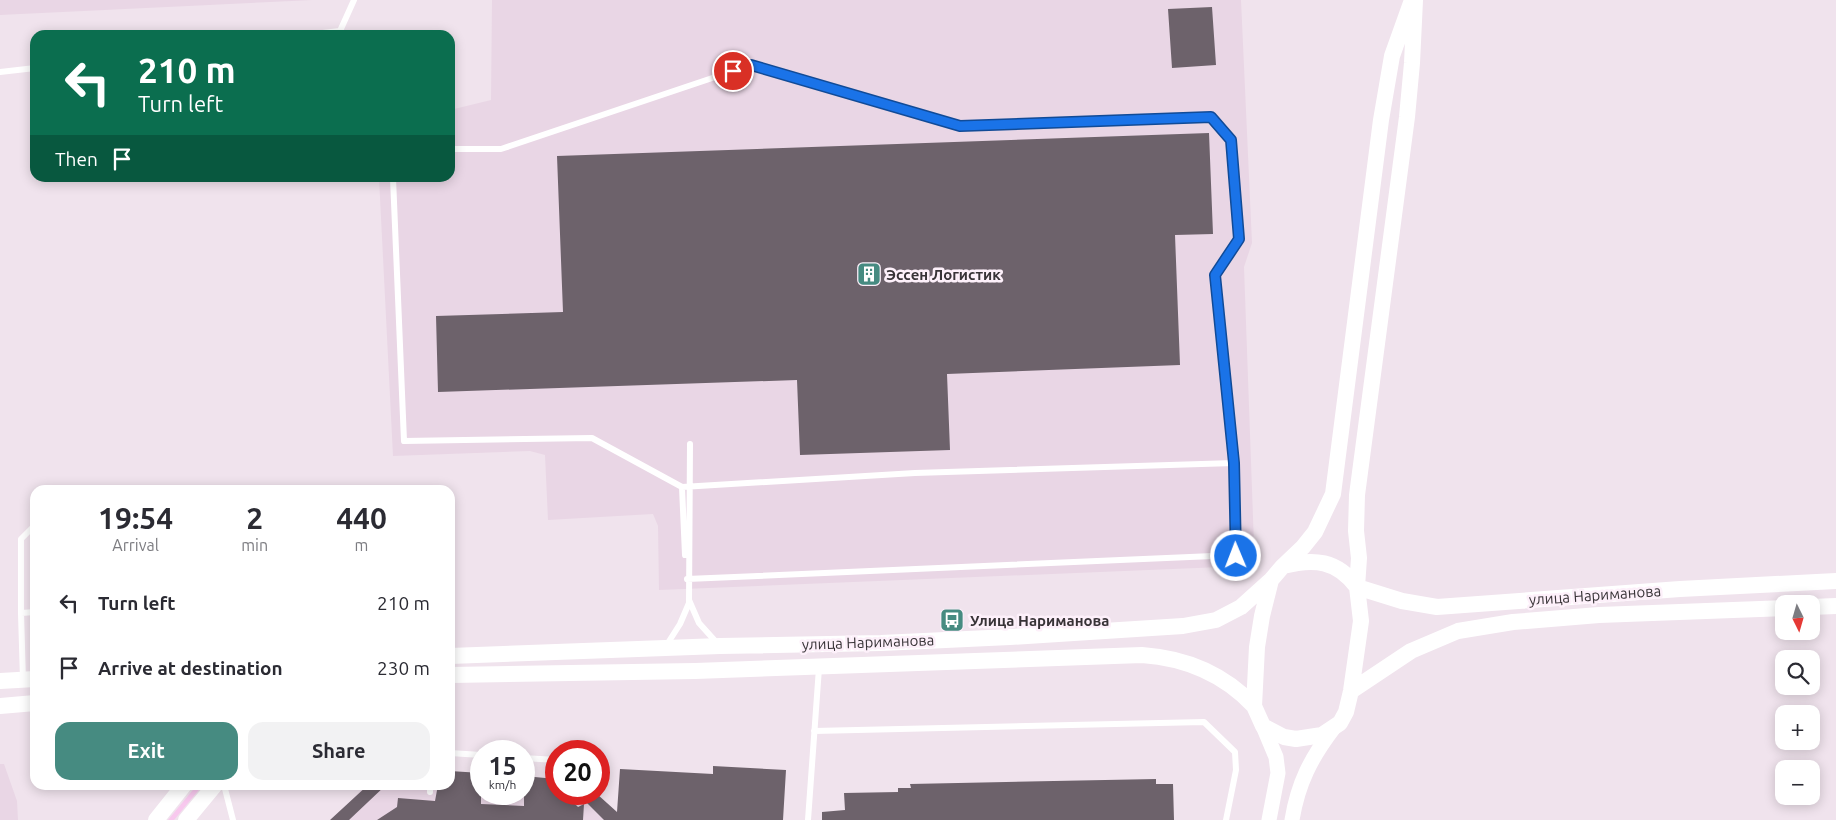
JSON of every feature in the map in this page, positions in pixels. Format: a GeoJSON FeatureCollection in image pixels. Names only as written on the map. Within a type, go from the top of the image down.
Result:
{"type":"FeatureCollection","features":[{"type":"Feature","properties":{"kind":"main road"},"geometry":{"type":"LineString","coordinates":[[1413,0],[1408,117],[1357,494],[1356,531],[1359,558],[1356,587],[1361,621],[1351,691],[1346,712],[1340,723],[1333,729],[1322,735],[1296,739],[1284,737],[1263,726],[1254,706],[1257,647],[1262,616],[1271,580],[1315,532],[1332,494],[1381,120],[1392,56],[1413,0]]}},
{"type":"Feature","properties":{"kind":"main road"},"geometry":{"type":"LineString","coordinates":[[1283,566],[1310,561],[1322,562],[1342,571],[1356,587]]}},
{"type":"Feature","properties":{"kind":"main road","name":"улица Нариманова"},"geometry":{"type":"LineString","coordinates":[[455,656],[992,638],[1184,626],[1216,620],[1241,607],[1271,580]]}},
{"type":"Feature","properties":{"kind":"main road","name":"улица Нариманова"},"geometry":{"type":"LineString","coordinates":[[1356,587],[1402,601],[1437,607],[1680,589],[1836,581]]}},
{"type":"Feature","properties":{"kind":"main road"},"geometry":{"type":"LineString","coordinates":[[1820,607],[1836,606]]}},
{"type":"Feature","properties":{"kind":"main road","name":"улица Нариманова"},"geometry":{"type":"LineString","coordinates":[[1351,691],[1411,651],[1458,631],[1513,622],[1599,615],[1775,608]]}},
{"type":"Feature","properties":{"kind":"main road","name":"улица Нариманова"},"geometry":{"type":"LineString","coordinates":[[455,675],[685,671],[1142,655],[1162,656],[1208,671],[1241,692],[1254,706]]}},
{"type":"Feature","properties":{"kind":"main road"},"geometry":{"type":"LineString","coordinates":[[0,681],[29,679]]}},
{"type":"Feature","properties":{"kind":"main road"},"geometry":{"type":"LineString","coordinates":[[0,688],[4,693],[0,701]]}},
{"type":"Feature","properties":{"kind":"main road"},"geometry":{"type":"LineString","coordinates":[[0,706],[30,703]]}},
{"type":"Feature","properties":{"kind":"main road"},"geometry":{"type":"LineString","coordinates":[[156,820],[180,790]]}},
{"type":"Feature","properties":{"kind":"main road"},"geometry":{"type":"LineString","coordinates":[[186,820],[211,790]]}},
{"type":"Feature","properties":{"kind":"street"},"geometry":{"type":"LineString","coordinates":[[1263,726],[1276,757],[1278,773],[1269,820]]}},
{"type":"Feature","properties":{"kind":"street"},"geometry":{"type":"LineString","coordinates":[[1292,820],[1295,800],[1308,766],[1333,729]]}},
{"type":"Feature","properties":{"kind":"lane"},"geometry":{"type":"LineString","coordinates":[[340,30],[354,0]]}},
{"type":"Feature","properties":{"kind":"lane"},"geometry":{"type":"LineString","coordinates":[[455,149],[501,148],[751,65],[960,126],[1211,117],[1231,140],[1239,239],[1215,275],[1234,463],[1236,556],[687,579]]}},
{"type":"Feature","properties":{"kind":"lane"},"geometry":{"type":"LineString","coordinates":[[0,72],[30,69]]}},
{"type":"Feature","properties":{"kind":"lane"},"geometry":{"type":"LineString","coordinates":[[392,182],[404,441],[592,438],[682,487],[915,473],[1234,463]]}},
{"type":"Feature","properties":{"kind":"lane"},"geometry":{"type":"LineString","coordinates":[[664,649],[680,624],[689,602],[690,444]]}},
{"type":"Feature","properties":{"kind":"lane"},"geometry":{"type":"LineString","coordinates":[[682,487],[689,602],[699,623],[720,646]]}},
{"type":"Feature","properties":{"kind":"lane"},"geometry":{"type":"LineString","coordinates":[[29,679],[21,613],[20,538],[30,529]]}},
{"type":"Feature","properties":{"kind":"lane"},"geometry":{"type":"LineString","coordinates":[[21,613],[30,612]]}},
{"type":"Feature","properties":{"kind":"lane"},"geometry":{"type":"LineString","coordinates":[[808,820],[819,667]]}},
{"type":"Feature","properties":{"kind":"lane"},"geometry":{"type":"LineString","coordinates":[[814,731],[1204,722],[1235,752],[1236,770],[1226,820]]}},
{"type":"Feature","properties":{"kind":"lane"},"geometry":{"type":"LineString","coordinates":[[455,753],[470,754]]}},
{"type":"Feature","properties":{"kind":"lane"},"geometry":{"type":"LineString","coordinates":[[225,790],[233,820]]}},
{"type":"Feature","properties":{"kind":"shaded area"},"geometry":{"type":"Polygon","coordinates":[[[0,0],[313,0],[0,15],[0,0]]]}},
{"type":"Feature","properties":{"kind":"shaded area"},"geometry":{"type":"Polygon","coordinates":[[[492,0],[1241,0],[1252,243],[1244,267],[1254,545],[1245,566],[659,590],[658,526],[653,514],[548,520],[545,455],[530,451],[393,456],[379,182],[455,182],[455,109],[491,100],[492,0]]]}},
{"type":"Feature","properties":{"kind":"shaded area"},"geometry":{"type":"Polygon","coordinates":[[[0,764],[4,764],[17,801],[18,820],[0,820],[0,764]]]}},
{"type":"Feature","properties":{"kind":"shaded area"},"geometry":{"type":"Polygon","coordinates":[[[455,784],[470,785],[470,805],[535,805],[535,788],[545,789],[545,805],[591,805],[606,820],[333,820],[361,790],[455,790],[455,784]]]}},
{"type":"Feature","properties":{"kind":"shaded area"},"geometry":{"type":"Polygon","coordinates":[[[193,790],[199,790],[174,820],[168,820],[193,790]]]}},
{"type":"Feature","properties":{"kind":"building"},"geometry":{"type":"Polygon","coordinates":[[[1212,7],[1216,65],[1172,68],[1168,9],[1212,7]]]}},
{"type":"Feature","properties":{"kind":"building","name":"Эссен Логистик"},"geometry":{"type":"Polygon","coordinates":[[[1209,133],[1213,234],[1175,235],[1180,365],[947,374],[950,450],[800,455],[797,380],[438,392],[436,316],[563,312],[557,156],[1209,133]]]}},
{"type":"Feature","properties":{"kind":"building"},"geometry":{"type":"Polygon","coordinates":[[[713,766],[786,770],[783,820],[604,820],[589,805],[609,805],[617,812],[620,769],[713,774],[713,766]]]}},
{"type":"Feature","properties":{"kind":"building"},"geometry":{"type":"Polygon","coordinates":[[[455,771],[470,772],[470,805],[535,805],[535,777],[545,778],[545,805],[576,805],[578,807],[584,805],[583,820],[377,820],[397,807],[398,798],[435,801],[437,790],[455,790],[455,771]]]}},
{"type":"Feature","properties":{"kind":"building"},"geometry":{"type":"Polygon","coordinates":[[[1156,779],[1156,784],[1173,784],[1174,820],[822,820],[822,812],[845,810],[844,793],[898,792],[898,788],[911,788],[910,784],[1156,779]]]}},
{"type":"Feature","properties":{"kind":"building"},"geometry":{"type":"Polygon","coordinates":[[[363,790],[381,790],[349,820],[330,820],[363,790]]]}},
{"type":"Feature","properties":{"kind":"place","name":"Эссен Логистик"},"geometry":{"type":"Point","coordinates":[869,274]}},
{"type":"Feature","properties":{"kind":"place","name":"Улица Нариманова"},"geometry":{"type":"Point","coordinates":[952,620]}},
{"type":"Feature","properties":{"kind":"route"},"geometry":{"type":"LineString","coordinates":[[733,71],[751,65],[960,126],[1211,117],[1231,140],[1239,239],[1215,275],[1234,463],[1236,556]]}}]}
